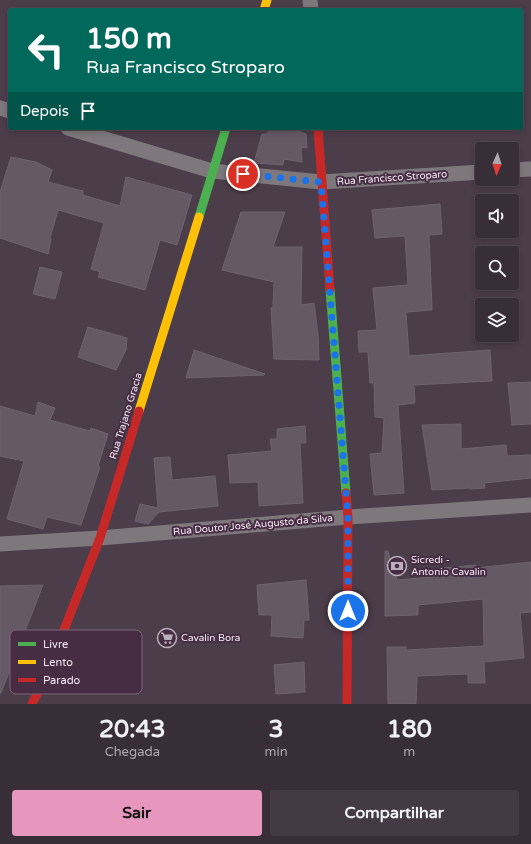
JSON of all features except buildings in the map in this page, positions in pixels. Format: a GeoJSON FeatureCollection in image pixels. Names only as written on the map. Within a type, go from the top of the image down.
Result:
{"type":"FeatureCollection","features":[{"type":"Feature","properties":{"kind":"main road","name":"Rua Trajano Gracia"},"geometry":{"type":"LineString","coordinates":[[64,630],[100,538],[225,130]]}},
{"type":"Feature","properties":{"kind":"main road"},"geometry":{"type":"LineString","coordinates":[[318,130],[348,517],[347,704]]}},
{"type":"Feature","properties":{"kind":"main road","name":"Rua Trajano Gracia"},"geometry":{"type":"LineString","coordinates":[[32,704],[37,694]]}},
{"type":"Feature","properties":{"kind":"street","name":"Rua Francisco Stroparo"},"geometry":{"type":"LineString","coordinates":[[75,130],[212,171],[321,182],[475,172]]}},
{"type":"Feature","properties":{"kind":"street"},"geometry":{"type":"LineString","coordinates":[[519,170],[531,169]]}},
{"type":"Feature","properties":{"kind":"street","name":"Rua Doutor José Augusto da Silva"},"geometry":{"type":"LineString","coordinates":[[0,544],[100,538],[348,517],[531,505]]}},
{"type":"Feature","properties":{"kind":"traffic: fast"},"geometry":{"type":"LineString","coordinates":[[199,217],[225,130]]}},
{"type":"Feature","properties":{"kind":"traffic: fast"},"geometry":{"type":"LineString","coordinates":[[330,289],[346,493]]}},
{"type":"Feature","properties":{"kind":"traffic: slow"},"geometry":{"type":"LineString","coordinates":[[265,8],[267,0]]}},
{"type":"Feature","properties":{"kind":"traffic: slow"},"geometry":{"type":"LineString","coordinates":[[139,411],[199,217]]}},
{"type":"Feature","properties":{"kind":"traffic: jam"},"geometry":{"type":"LineString","coordinates":[[318,130],[330,289]]}},
{"type":"Feature","properties":{"kind":"traffic: jam"},"geometry":{"type":"LineString","coordinates":[[64,630],[100,538],[139,411]]}},
{"type":"Feature","properties":{"kind":"traffic: jam"},"geometry":{"type":"LineString","coordinates":[[346,493],[348,517],[347,704]]}},
{"type":"Feature","properties":{"kind":"traffic: jam"},"geometry":{"type":"LineString","coordinates":[[32,704],[37,694]]}},
{"type":"Feature","properties":{"kind":"place","name":"Sicredi - Antonio Cavalin"},"geometry":{"type":"Point","coordinates":[397,566]}},
{"type":"Feature","properties":{"kind":"place","name":"Cavalin Bora"},"geometry":{"type":"Point","coordinates":[167,638]}},
{"type":"Feature","properties":{"kind":"route"},"geometry":{"type":"LineString","coordinates":[[243,174],[321,182],[348,517],[348,611]]}}]}
